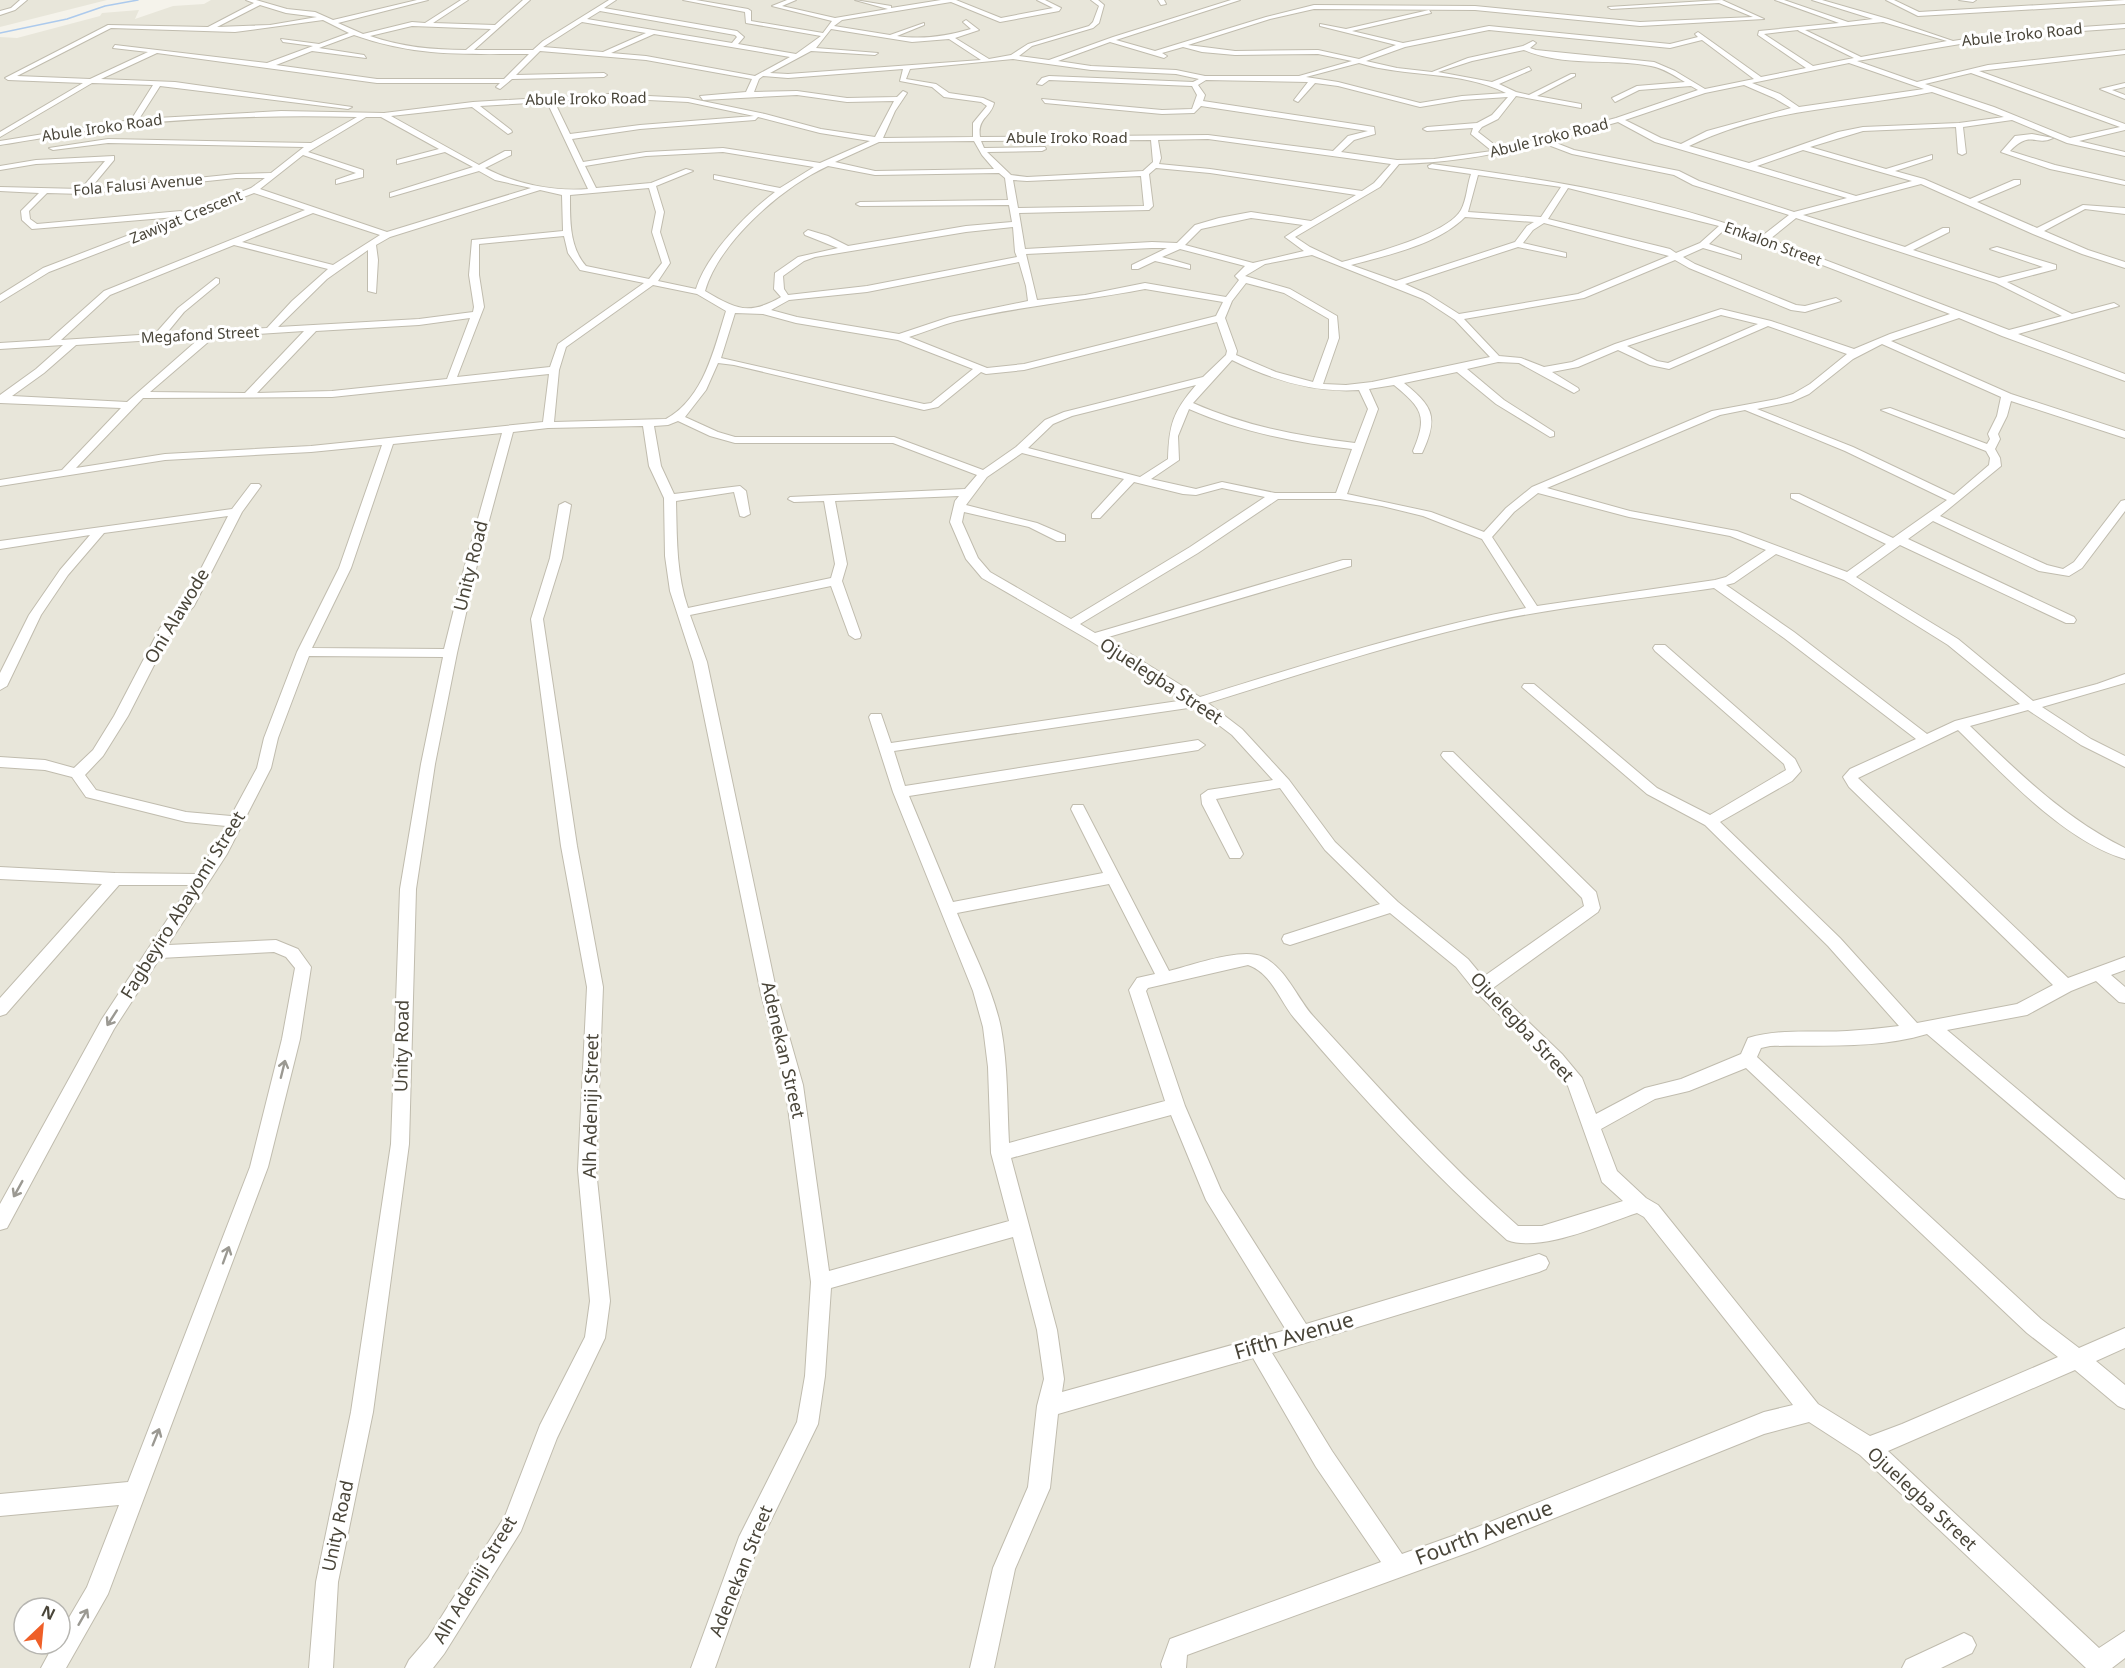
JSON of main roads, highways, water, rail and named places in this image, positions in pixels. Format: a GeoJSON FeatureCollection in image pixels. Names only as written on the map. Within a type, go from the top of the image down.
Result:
{"type":"FeatureCollection","features":[{"type":"Feature","properties":{"kind":"waterway"},"geometry":{"type":"LineString","coordinates":[[0,33],[67,19],[105,6],[138,0]]}}]}
